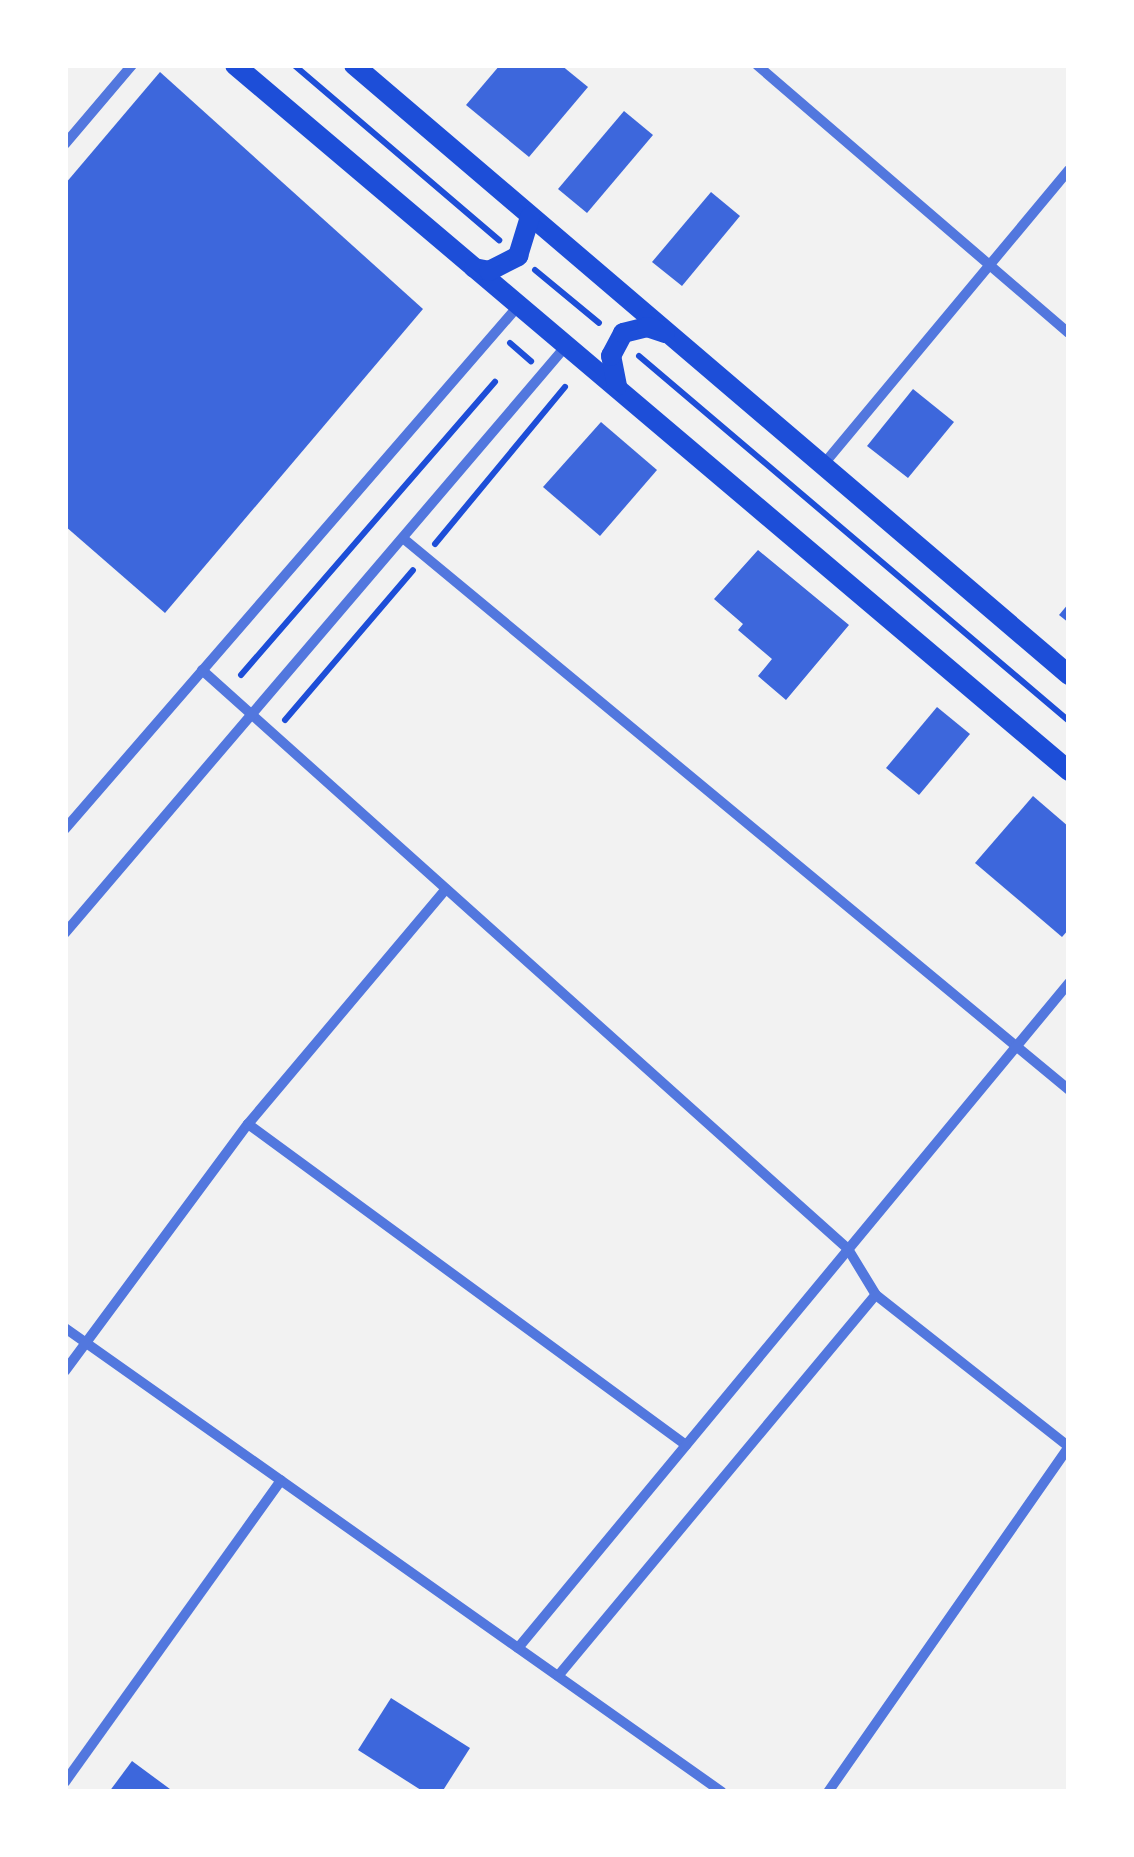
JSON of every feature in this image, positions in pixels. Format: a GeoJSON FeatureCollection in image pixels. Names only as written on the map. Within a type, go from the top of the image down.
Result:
{"type":"FeatureCollection","features":[{"type":"Feature","properties":{"kind":"main road"},"geometry":{"type":"LineString","coordinates":[[235,65],[1069,771]]}},
{"type":"Feature","properties":{"kind":"main road"},"geometry":{"type":"LineString","coordinates":[[354,65],[1069,674]]}},
{"type":"Feature","properties":{"kind":"main road"},"geometry":{"type":"LineString","coordinates":[[474,268],[490,271],[518,256],[530,218]]}},
{"type":"Feature","properties":{"kind":"main road"},"geometry":{"type":"LineString","coordinates":[[617,386],[611,356],[618,339],[632,328],[667,333]]}},
{"type":"Feature","properties":{"kind":"street"},"geometry":{"type":"LineString","coordinates":[[65,144],[132,65]]}},
{"type":"Feature","properties":{"kind":"street"},"geometry":{"type":"LineString","coordinates":[[758,65],[1069,333]]}},
{"type":"Feature","properties":{"kind":"street"},"geometry":{"type":"LineString","coordinates":[[822,466],[1069,170]]}},
{"type":"Feature","properties":{"kind":"street"},"geometry":{"type":"LineString","coordinates":[[65,829],[519,306]]}},
{"type":"Feature","properties":{"kind":"street"},"geometry":{"type":"LineString","coordinates":[[65,933],[566,346]]}},
{"type":"Feature","properties":{"kind":"street"},"geometry":{"type":"LineString","coordinates":[[404,539],[1069,1090]]}},
{"type":"Feature","properties":{"kind":"street"},"geometry":{"type":"LineString","coordinates":[[202,670],[848,1250],[876,1295],[1069,1446],[828,1792]]}},
{"type":"Feature","properties":{"kind":"street"},"geometry":{"type":"LineString","coordinates":[[65,1370],[248,1124],[446,889]]}},
{"type":"Feature","properties":{"kind":"street"},"geometry":{"type":"LineString","coordinates":[[518,1648],[1069,983]]}},
{"type":"Feature","properties":{"kind":"street"},"geometry":{"type":"LineString","coordinates":[[248,1124],[686,1445]]}},
{"type":"Feature","properties":{"kind":"street"},"geometry":{"type":"LineString","coordinates":[[558,1676],[876,1295]]}},
{"type":"Feature","properties":{"kind":"street"},"geometry":{"type":"LineString","coordinates":[[65,1328],[722,1792]]}},
{"type":"Feature","properties":{"kind":"street"},"geometry":{"type":"LineString","coordinates":[[65,1782],[281,1480]]}},
{"type":"Feature","properties":{"kind":"path"},"geometry":{"type":"LineString","coordinates":[[294,65],[1069,721]]}},
{"type":"Feature","properties":{"kind":"path"},"geometry":{"type":"LineString","coordinates":[[508,341],[536,365]]}},
{"type":"Feature","properties":{"kind":"path"},"geometry":{"type":"LineString","coordinates":[[241,675],[495,382]]}},
{"type":"Feature","properties":{"kind":"path"},"geometry":{"type":"LineString","coordinates":[[432,548],[565,386]]}},
{"type":"Feature","properties":{"kind":"path"},"geometry":{"type":"LineString","coordinates":[[378,488],[405,512]]}},
{"type":"Feature","properties":{"kind":"path"},"geometry":{"type":"LineString","coordinates":[[348,525],[376,549]]}},
{"type":"Feature","properties":{"kind":"path"},"geometry":{"type":"LineString","coordinates":[[273,734],[420,562]]}},
{"type":"Feature","properties":{"kind":"building"},"geometry":{"type":"Polygon","coordinates":[[[500,65],[561,65],[588,87],[529,157],[466,105],[500,65]]]}},
{"type":"Feature","properties":{"kind":"building"},"geometry":{"type":"Polygon","coordinates":[[[160,72],[423,309],[165,613],[65,526],[65,184],[160,72]]]}},
{"type":"Feature","properties":{"kind":"building"},"geometry":{"type":"Polygon","coordinates":[[[624,111],[653,135],[587,213],[558,189],[624,111]]]}},
{"type":"Feature","properties":{"kind":"building"},"geometry":{"type":"Polygon","coordinates":[[[711,192],[740,216],[682,286],[652,262],[711,192]]]}},
{"type":"Feature","properties":{"kind":"building"},"geometry":{"type":"Polygon","coordinates":[[[913,389],[954,422],[908,478],[867,446],[913,389]]]}},
{"type":"Feature","properties":{"kind":"building"},"geometry":{"type":"Polygon","coordinates":[[[601,422],[657,470],[600,536],[543,487],[601,422]]]}},
{"type":"Feature","properties":{"kind":"building"},"geometry":{"type":"Polygon","coordinates":[[[758,550],[849,625],[786,700],[758,676],[772,659],[738,630],[743,624],[714,599],[758,550]]]}},
{"type":"Feature","properties":{"kind":"building"},"geometry":{"type":"Polygon","coordinates":[[[1069,603],[1069,623],[1059,615],[1069,603]]]}},
{"type":"Feature","properties":{"kind":"building"},"geometry":{"type":"Polygon","coordinates":[[[937,707],[970,734],[919,795],[886,768],[937,707]]]}},
{"type":"Feature","properties":{"kind":"building"},"geometry":{"type":"Polygon","coordinates":[[[1033,796],[1069,827],[1069,929],[1062,937],[975,863],[1033,796]]]}},
{"type":"Feature","properties":{"kind":"building"},"geometry":{"type":"Polygon","coordinates":[[[391,1698],[470,1748],[442,1792],[424,1792],[358,1750],[391,1698]]]}},
{"type":"Feature","properties":{"kind":"building"},"geometry":{"type":"Polygon","coordinates":[[[132,1761],[174,1792],[109,1792],[132,1761]]]}}]}
